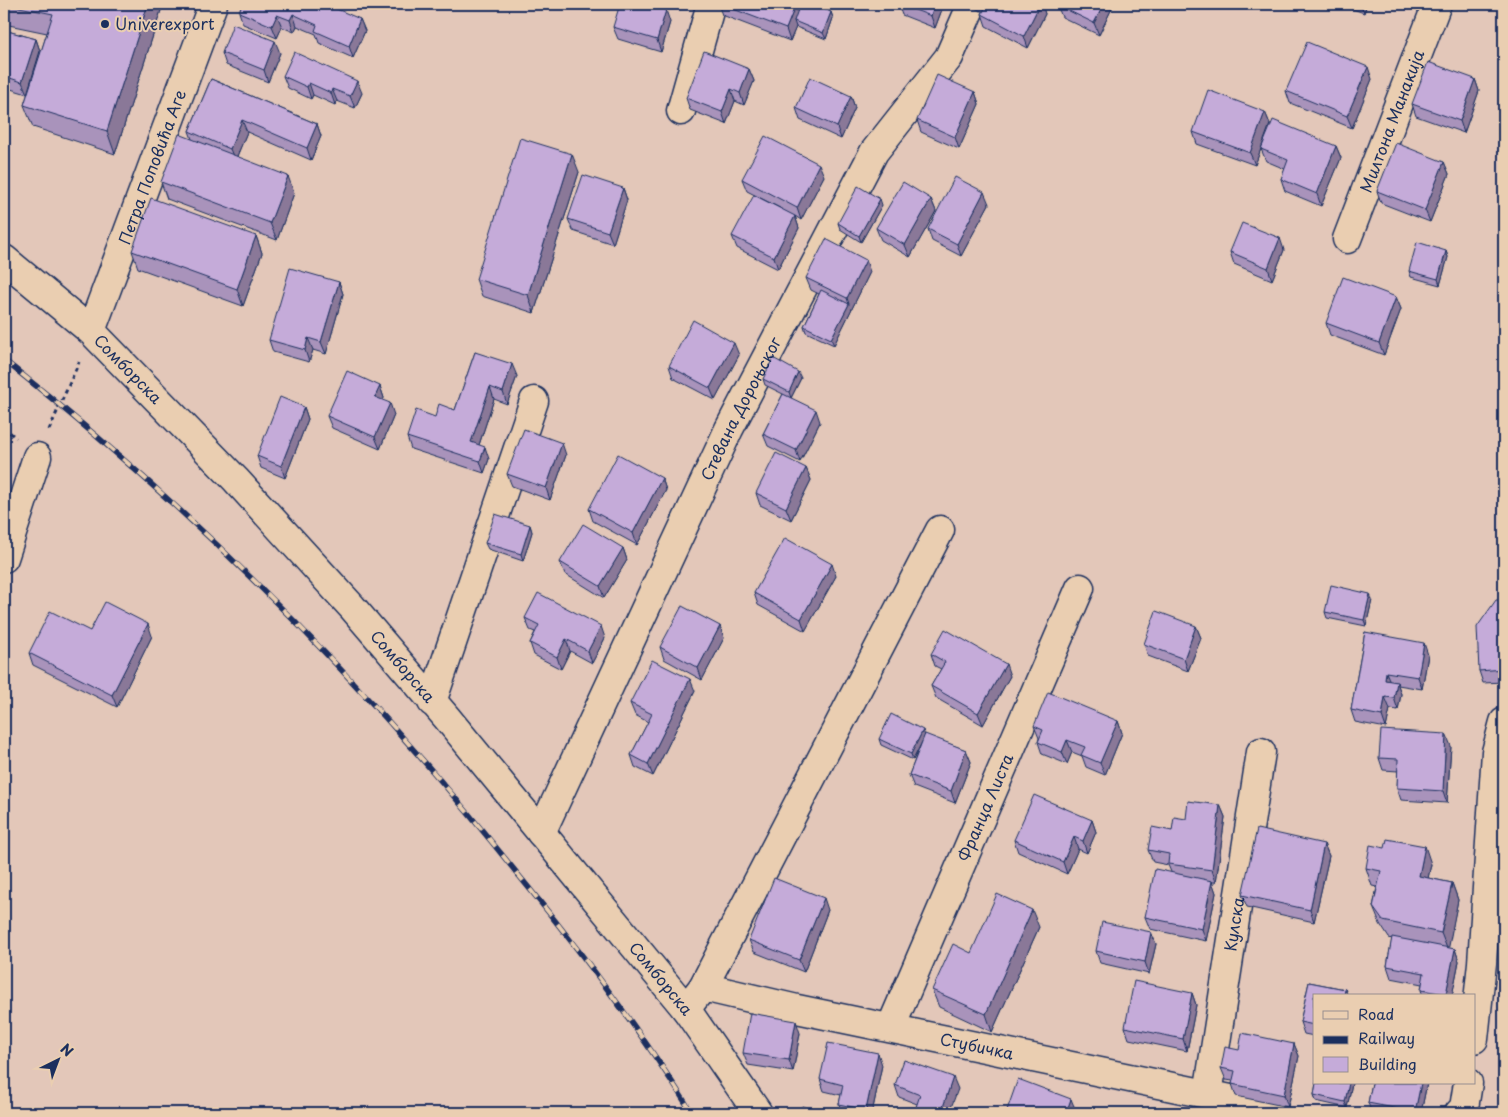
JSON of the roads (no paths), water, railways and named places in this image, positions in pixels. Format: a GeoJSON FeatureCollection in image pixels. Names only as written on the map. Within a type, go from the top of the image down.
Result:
{"type":"FeatureCollection","features":[{"type":"Feature","properties":{"kind":"street","name":"Петра Поповића Аге"},"geometry":{"type":"LineString","coordinates":[[91,331],[213,4]]}},
{"type":"Feature","properties":{"kind":"street"},"geometry":{"type":"LineString","coordinates":[[681,111],[711,4]]}},
{"type":"Feature","properties":{"kind":"street","name":"Стевана Дороњског"},"geometry":{"type":"LineString","coordinates":[[541,833],[734,420],[874,152],[950,56],[972,4]]}},
{"type":"Feature","properties":{"kind":"street","name":"Милтона Манакија"},"geometry":{"type":"LineString","coordinates":[[1347,239],[1437,4]]}},
{"type":"Feature","properties":{"kind":"street","name":"Сомборска"},"geometry":{"type":"LineString","coordinates":[[4,259],[91,331],[236,480],[352,607],[686,1009],[758,1113]]}},
{"type":"Feature","properties":{"kind":"street"},"geometry":{"type":"LineString","coordinates":[[432,702],[534,401]]}},
{"type":"Feature","properties":{"kind":"street"},"geometry":{"type":"LineString","coordinates":[[4,558],[37,457]]}},
{"type":"Feature","properties":{"kind":"street"},"geometry":{"type":"LineString","coordinates":[[686,1009],[704,987],[940,530]]}},
{"type":"Feature","properties":{"kind":"street","name":"Франца Листа"},"geometry":{"type":"LineString","coordinates":[[890,1027],[1080,588]]}},
{"type":"Feature","properties":{"kind":"street"},"geometry":{"type":"LineString","coordinates":[[1476,1020],[1482,963],[1496,752],[1504,722]]}},
{"type":"Feature","properties":{"kind":"street","name":"Кулска"},"geometry":{"type":"LineString","coordinates":[[1208,1094],[1261,752]]}},
{"type":"Feature","properties":{"kind":"street","name":"Стубичка"},"geometry":{"type":"LineString","coordinates":[[704,987],[1240,1101],[1276,1113]]}},
{"type":"Feature","properties":{"kind":"street"},"geometry":{"type":"LineString","coordinates":[[1459,1113],[1464,1108],[1468,1084]]}},
{"type":"Feature","properties":{"kind":"railway"},"geometry":{"type":"LineString","coordinates":[[4,360],[75,418],[210,538],[338,666],[458,801],[539,901],[630,1020],[692,1113]]}},
{"type":"Feature","properties":{"kind":"place","name":"Univerexport"},"geometry":{"type":"Point","coordinates":[105,24]}}]}
